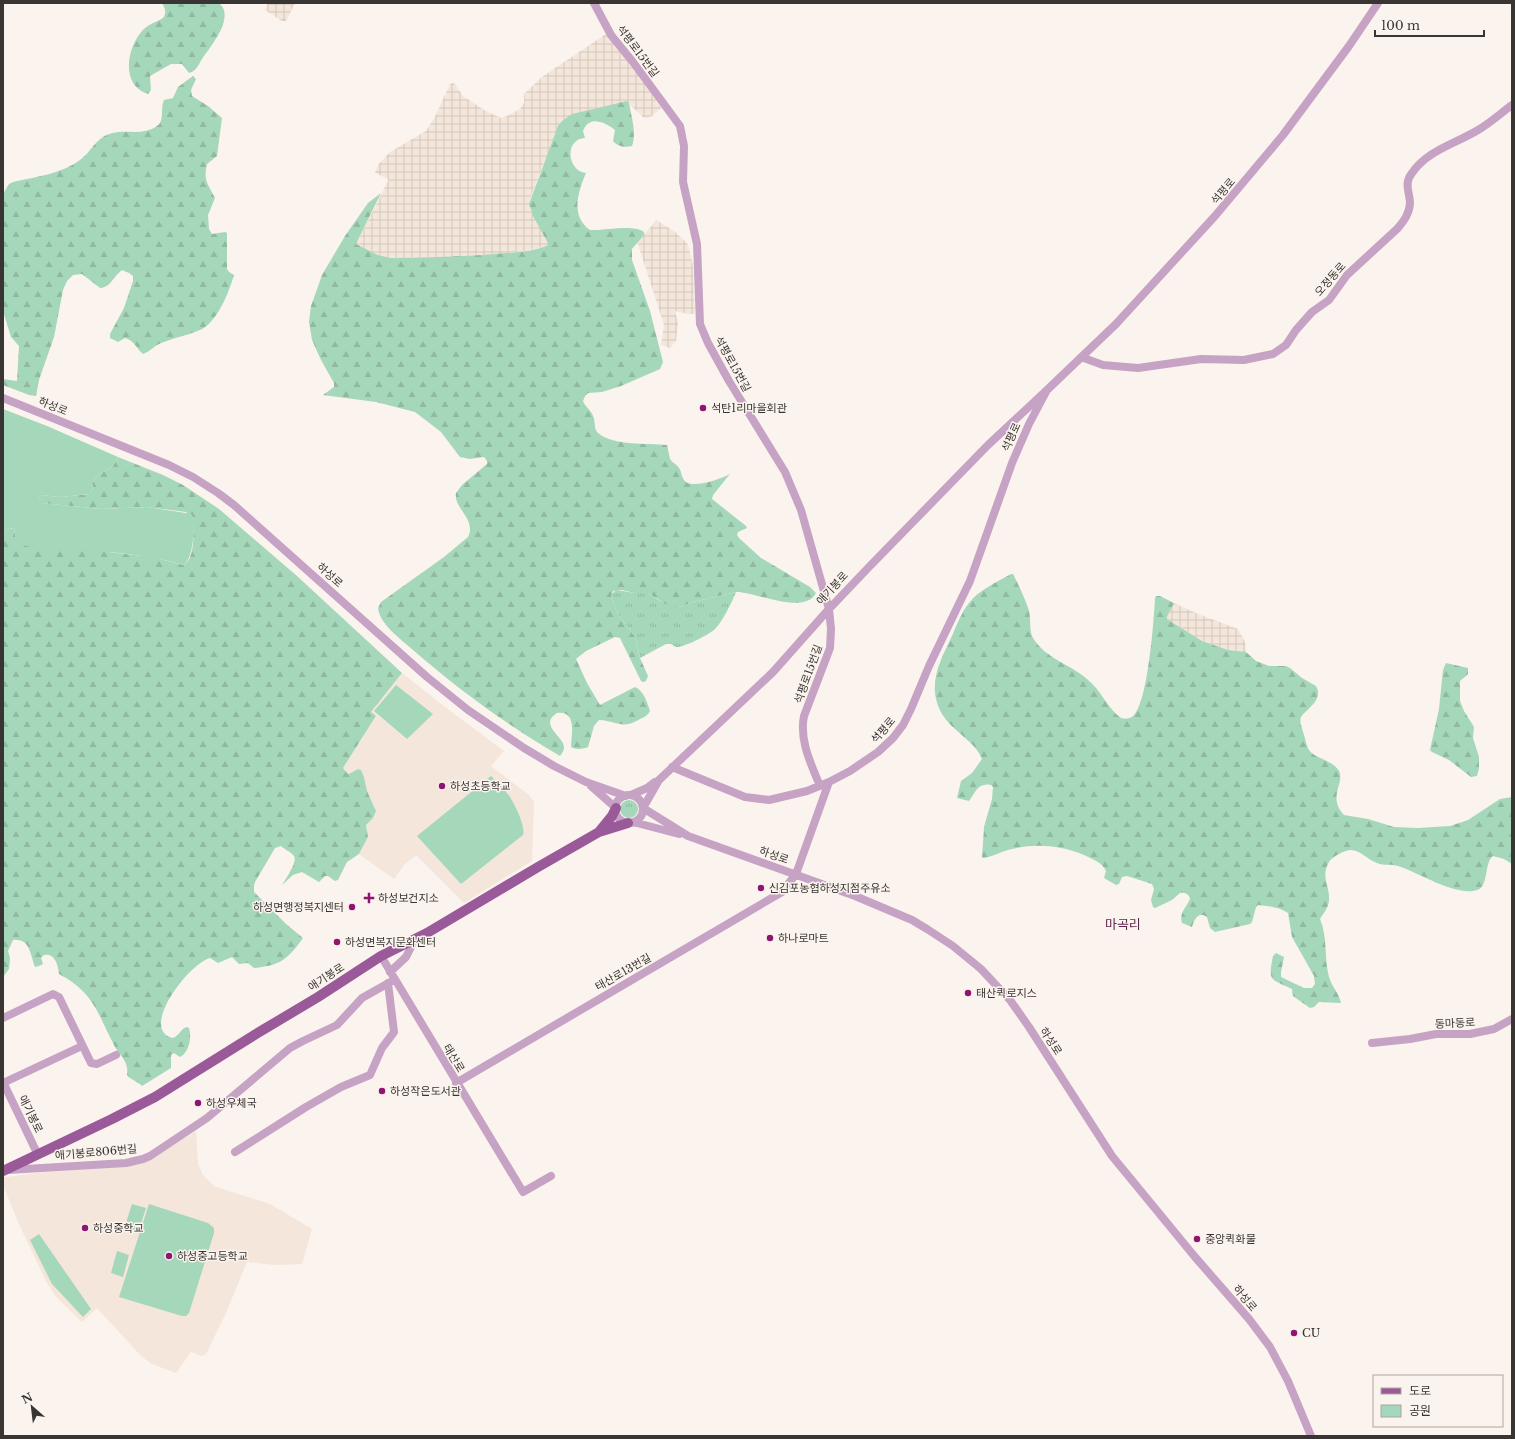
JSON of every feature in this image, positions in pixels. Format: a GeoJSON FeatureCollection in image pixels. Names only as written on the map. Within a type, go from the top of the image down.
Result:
{"type":"FeatureCollection","features":[{"type":"Feature","properties":{"kind":"main road"},"geometry":{"type":"LineString","coordinates":[[599,832],[612,816],[616,808]]}},
{"type":"Feature","properties":{"kind":"main road","name":"애기봉로"},"geometry":{"type":"LineString","coordinates":[[4,1171],[155,1097],[318,997],[380,956],[415,939],[599,832],[630,822]]}},
{"type":"Feature","properties":{"kind":"street","name":"석평로15번길"},"geometry":{"type":"LineString","coordinates":[[594,3],[611,35],[633,62],[680,126],[684,146],[683,182],[697,244],[700,324],[708,343],[729,381],[785,472],[801,510],[829,609],[832,629],[830,648],[804,716],[802,727],[803,739],[820,786]]}},
{"type":"Feature","properties":{"kind":"street","name":"석평로"},"geometry":{"type":"LineString","coordinates":[[672,767],[745,797],[758,800],[769,800],[782,798],[829,782],[850,771],[878,752],[893,738],[902,725],[970,581],[1012,463],[1029,424],[1047,390],[1116,324],[1246,181],[1296,117],[1378,3]]}},
{"type":"Feature","properties":{"kind":"street","name":"오정동로"},"geometry":{"type":"LineString","coordinates":[[1082,357],[1103,365],[1138,368],[1201,359],[1244,360],[1267,356],[1281,350],[1303,321],[1312,312],[1329,300],[1347,275],[1404,221],[1410,202],[1407,186],[1408,179],[1420,163],[1431,154],[1479,130],[1512,105]]}},
{"type":"Feature","properties":{"kind":"street","name":"애기봉로"},"geometry":{"type":"LineString","coordinates":[[643,808],[659,780],[773,672],[829,609],[984,449],[1047,390]]}},
{"type":"Feature","properties":{"kind":"street","name":"하성로"},"geometry":{"type":"LineString","coordinates":[[3,398],[169,465],[193,477],[218,493],[256,524],[427,677],[468,710],[524,748],[554,766],[586,782],[629,796]]}},
{"type":"Feature","properties":{"kind":"street"},"geometry":{"type":"LineString","coordinates":[[659,780],[647,788],[619,800],[616,812],[620,819],[688,836]]}},
{"type":"Feature","properties":{"kind":"street"},"geometry":{"type":"LineString","coordinates":[[586,782],[616,808]]}},
{"type":"Feature","properties":{"kind":"street","name":"태산로13번길"},"geometry":{"type":"LineString","coordinates":[[456,1083],[782,892],[796,874],[829,782]]}},
{"type":"Feature","properties":{"kind":"street"},"geometry":{"type":"LineString","coordinates":[[629,796],[639,800],[643,808],[640,817],[630,822]]}},
{"type":"Feature","properties":{"kind":"street","name":"하성로"},"geometry":{"type":"LineString","coordinates":[[643,808],[688,836],[855,896],[912,920],[953,946],[996,984],[1030,1027],[1112,1156],[1270,1347],[1288,1381],[1311,1436]]}},
{"type":"Feature","properties":{"kind":"street"},"geometry":{"type":"LineString","coordinates":[[390,972],[406,957],[415,939]]}},
{"type":"Feature","properties":{"kind":"street","name":"태산로"},"geometry":{"type":"LineString","coordinates":[[235,1152],[306,1107],[341,1087],[370,1075],[382,1048],[394,1032],[390,972],[380,956]]}},
{"type":"Feature","properties":{"kind":"street","name":"태산로"},"geometry":{"type":"LineString","coordinates":[[391,982],[456,1083],[523,1192],[551,1176]]}},
{"type":"Feature","properties":{"kind":"street","name":"애기봉로806번길"},"geometry":{"type":"LineString","coordinates":[[4,1171],[126,1163],[150,1156],[207,1118],[290,1048],[337,1025],[362,998],[391,982]]}},
{"type":"Feature","properties":{"kind":"street"},"geometry":{"type":"LineString","coordinates":[[3,1018],[53,994],[59,997],[82,1046],[94,1064],[116,1055]]}},
{"type":"Feature","properties":{"kind":"street","name":"동마동로"},"geometry":{"type":"LineString","coordinates":[[1372,1043],[1410,1039],[1436,1034],[1470,1034],[1494,1029],[1512,1019]]}},
{"type":"Feature","properties":{"kind":"street"},"geometry":{"type":"LineString","coordinates":[[3,1082],[82,1046]]}},
{"type":"Feature","properties":{"kind":"street","name":"애기봉로"},"geometry":{"type":"LineString","coordinates":[[3,1082],[38,1155]]}},
{"type":"Feature","properties":{"kind":"shaded area"},"geometry":{"type":"Polygon","coordinates":[[[268,3],[295,3],[286,21],[282,21],[265,10],[268,3]]]}},
{"type":"Feature","properties":{"kind":"shaded area"},"geometry":{"type":"Polygon","coordinates":[[[606,34],[634,68],[661,108],[652,116],[647,118],[643,117],[627,102],[588,110],[544,162],[531,197],[530,209],[549,243],[548,245],[525,251],[479,256],[391,258],[378,255],[356,244],[388,181],[388,179],[375,173],[378,165],[390,152],[426,131],[435,117],[450,84],[454,83],[463,96],[484,110],[501,118],[520,109],[524,103],[524,94],[542,77],[606,34]]]}},
{"type":"Feature","properties":{"kind":"shaded area"},"geometry":{"type":"Polygon","coordinates":[[[656,220],[675,232],[687,243],[693,266],[695,313],[688,314],[675,311],[678,323],[676,341],[670,348],[661,345],[664,325],[637,241],[656,220]]]}},
{"type":"Feature","properties":{"kind":"shaded area"},"geometry":{"type":"Polygon","coordinates":[[[1174,603],[1238,629],[1245,642],[1246,652],[1228,650],[1202,641],[1167,619],[1174,603]]]}},
{"type":"Feature","properties":{"kind":"shaded area","name":"하성초등학교"},"geometry":{"type":"Polygon","coordinates":[[[402,673],[504,751],[491,766],[529,795],[534,802],[532,861],[464,903],[416,855],[405,864],[394,879],[359,854],[368,837],[366,825],[373,818],[375,807],[367,791],[361,770],[358,769],[349,774],[343,768],[376,717],[371,712],[402,673]]]}},
{"type":"Feature","properties":{"kind":"shaded area","name":"하성중고등학교"},"geometry":{"type":"Polygon","coordinates":[[[196,1131],[198,1164],[203,1175],[210,1182],[216,1187],[270,1204],[312,1229],[302,1264],[275,1265],[247,1262],[226,1313],[206,1354],[202,1356],[191,1352],[176,1373],[152,1364],[142,1357],[97,1308],[82,1322],[56,1297],[46,1281],[19,1224],[3,1185],[3,1178],[37,1173],[137,1165],[148,1161],[196,1131]]]}},
{"type":"Feature","properties":{"kind":"green space"},"geometry":{"type":"Polygon","coordinates":[[[162,3],[219,3],[225,16],[220,32],[196,69],[189,73],[182,64],[171,64],[150,76],[151,90],[148,94],[139,89],[133,83],[129,66],[130,56],[137,38],[142,31],[149,25],[163,18],[165,10],[162,3]]]}},
{"type":"Feature","properties":{"kind":"green space"},"geometry":{"type":"Polygon","coordinates":[[[193,76],[196,79],[191,90],[192,96],[208,106],[222,118],[217,156],[207,164],[206,179],[215,198],[208,215],[209,229],[212,234],[227,233],[227,269],[234,275],[222,306],[212,321],[200,330],[164,342],[143,354],[128,339],[125,338],[118,342],[110,338],[110,334],[124,308],[133,281],[133,276],[122,270],[107,286],[100,288],[82,274],[73,275],[67,281],[63,290],[54,337],[39,380],[36,396],[29,395],[3,385],[3,379],[17,381],[19,346],[11,337],[3,311],[3,194],[9,184],[56,172],[73,165],[84,157],[97,142],[109,134],[115,132],[145,131],[157,126],[162,118],[162,107],[164,100],[173,98],[178,87],[193,76]]]}},
{"type":"Feature","properties":{"kind":"green space"},"geometry":{"type":"Polygon","coordinates":[[[627,101],[629,103],[634,130],[632,146],[624,147],[617,144],[613,141],[615,130],[602,123],[593,122],[586,126],[583,131],[585,138],[578,140],[574,144],[570,155],[575,167],[586,173],[578,196],[578,211],[584,224],[590,230],[633,228],[644,232],[644,235],[632,249],[632,260],[650,311],[663,362],[660,369],[621,386],[602,392],[588,393],[583,401],[594,418],[596,431],[604,437],[621,442],[667,445],[670,459],[680,470],[683,479],[690,484],[714,480],[730,474],[713,495],[712,499],[746,526],[747,528],[738,532],[737,535],[739,538],[761,558],[810,587],[816,593],[810,600],[790,603],[736,592],[693,602],[680,607],[667,605],[648,593],[635,593],[622,590],[613,591],[611,597],[618,614],[635,637],[640,658],[648,676],[646,681],[641,681],[620,638],[615,637],[586,651],[576,659],[587,683],[600,705],[635,687],[643,694],[650,711],[645,717],[629,724],[599,720],[594,726],[588,747],[580,749],[571,747],[571,720],[564,713],[557,713],[552,717],[550,722],[553,731],[563,743],[564,750],[560,756],[521,732],[466,693],[430,665],[397,636],[383,620],[378,608],[381,602],[444,557],[468,537],[470,525],[458,504],[456,493],[462,485],[487,464],[487,461],[484,457],[470,459],[460,457],[441,432],[415,412],[376,402],[323,395],[334,387],[334,383],[312,340],[309,322],[311,306],[322,275],[345,236],[368,203],[381,193],[356,244],[378,255],[391,258],[448,257],[527,251],[548,245],[533,216],[529,204],[558,126],[572,114],[627,101]]]}},
{"type":"Feature","properties":{"kind":"green space"},"geometry":{"type":"Polygon","coordinates":[[[3,409],[47,426],[118,457],[113,466],[99,474],[92,483],[93,488],[90,494],[59,497],[42,495],[39,498],[42,503],[101,509],[147,507],[192,514],[192,548],[184,565],[165,560],[127,554],[30,547],[20,544],[16,538],[14,529],[9,528],[3,533],[3,409]]]}},
{"type":"Feature","properties":{"kind":"green space"},"geometry":{"type":"Polygon","coordinates":[[[118,457],[163,475],[183,485],[219,509],[297,576],[402,673],[371,712],[376,716],[343,768],[349,774],[358,769],[361,770],[367,791],[376,811],[373,818],[366,825],[368,837],[359,854],[347,862],[338,880],[335,881],[328,876],[325,876],[319,882],[302,872],[293,875],[282,885],[291,870],[295,858],[281,846],[275,848],[255,882],[254,892],[286,924],[303,938],[288,956],[271,965],[254,968],[248,963],[239,964],[232,957],[218,963],[210,958],[190,971],[170,997],[164,1010],[161,1023],[164,1032],[173,1038],[185,1028],[189,1028],[190,1040],[188,1048],[180,1057],[174,1053],[171,1055],[171,1068],[142,1086],[127,1075],[126,1063],[115,1047],[88,997],[71,981],[59,974],[57,964],[51,956],[44,955],[41,958],[43,964],[35,967],[26,944],[19,940],[13,940],[8,951],[10,958],[9,969],[3,977],[3,533],[9,528],[14,529],[16,538],[151,557],[184,565],[188,561],[192,550],[193,537],[193,519],[186,512],[147,507],[101,509],[41,503],[39,498],[42,495],[59,497],[90,494],[93,488],[92,483],[99,474],[113,466],[118,457]]]}},
{"type":"Feature","properties":{"kind":"green space"},"geometry":{"type":"Polygon","coordinates":[[[1013,574],[1026,601],[1029,611],[1032,635],[1038,645],[1051,656],[1073,669],[1092,683],[1116,714],[1121,718],[1130,718],[1133,716],[1143,695],[1149,660],[1155,598],[1156,596],[1160,596],[1174,603],[1167,619],[1202,641],[1228,650],[1246,652],[1256,661],[1269,666],[1286,666],[1316,686],[1318,695],[1316,700],[1301,717],[1300,721],[1309,750],[1315,756],[1333,764],[1339,771],[1340,780],[1337,791],[1337,802],[1344,815],[1368,819],[1394,827],[1418,828],[1450,826],[1468,820],[1500,799],[1512,797],[1512,864],[1504,859],[1493,856],[1488,863],[1485,880],[1481,888],[1468,891],[1448,887],[1398,866],[1377,863],[1355,850],[1345,851],[1331,859],[1325,873],[1329,903],[1320,919],[1324,934],[1329,977],[1341,1003],[1319,1002],[1314,1007],[1310,1008],[1293,996],[1292,989],[1275,981],[1271,975],[1273,956],[1276,953],[1284,957],[1281,977],[1304,988],[1312,988],[1315,984],[1314,976],[1292,937],[1288,913],[1281,909],[1258,905],[1250,924],[1215,932],[1210,928],[1207,917],[1204,915],[1197,917],[1192,927],[1182,923],[1182,913],[1190,899],[1186,894],[1180,893],[1172,900],[1155,908],[1153,907],[1151,900],[1154,889],[1152,884],[1127,876],[1122,877],[1119,884],[1116,885],[1104,878],[1106,871],[1099,863],[1075,852],[1056,847],[1027,846],[982,858],[984,827],[992,799],[993,787],[987,784],[983,785],[975,792],[969,801],[957,798],[961,781],[972,773],[982,759],[969,741],[951,726],[942,714],[937,704],[935,694],[936,674],[959,619],[966,607],[973,598],[983,590],[1013,574]]]}},
{"type":"Feature","properties":{"kind":"green space"},"geometry":{"type":"Polygon","coordinates":[[[616,590],[635,593],[648,593],[660,601],[680,607],[693,602],[736,592],[723,618],[714,630],[695,641],[679,647],[666,644],[640,658],[635,637],[618,614],[611,597],[616,590]]]}},
{"type":"Feature","properties":{"kind":"green space"},"geometry":{"type":"Polygon","coordinates":[[[1446,663],[1468,668],[1468,674],[1460,681],[1460,701],[1464,711],[1474,727],[1473,738],[1479,757],[1477,776],[1471,777],[1449,760],[1430,750],[1439,709],[1443,670],[1446,663]]]}},
{"type":"Feature","properties":{"kind":"green space"},"geometry":{"type":"Polygon","coordinates":[[[396,685],[433,714],[407,739],[374,711],[396,685]]]}},
{"type":"Feature","properties":{"kind":"green space"},"geometry":{"type":"Polygon","coordinates":[[[491,776],[510,797],[522,822],[524,831],[523,835],[461,884],[417,836],[491,776]]]}},
{"type":"Feature","properties":{"kind":"green space"},"geometry":{"type":"Polygon","coordinates":[[[629,800],[635,803],[638,809],[635,815],[629,818],[623,815],[620,809],[623,803],[629,800]]]}},
{"type":"Feature","properties":{"kind":"green space"},"geometry":{"type":"Polygon","coordinates":[[[132,1204],[146,1208],[138,1233],[124,1229],[132,1204]]]}},
{"type":"Feature","properties":{"kind":"green space"},"geometry":{"type":"Polygon","coordinates":[[[149,1204],[208,1223],[214,1228],[214,1233],[189,1313],[186,1316],[119,1297],[149,1204]]]}},
{"type":"Feature","properties":{"kind":"green space"},"geometry":{"type":"Polygon","coordinates":[[[39,1234],[91,1309],[83,1317],[52,1284],[30,1240],[39,1234]]]}},
{"type":"Feature","properties":{"kind":"green space"},"geometry":{"type":"Polygon","coordinates":[[[117,1251],[129,1255],[123,1277],[111,1273],[117,1251]]]}},
{"type":"Feature","properties":{"kind":"place","name":"석탄1리마을회관"},"geometry":{"type":"Point","coordinates":[703,408]}},
{"type":"Feature","properties":{"kind":"place","name":"하성초등학교"},"geometry":{"type":"Point","coordinates":[442,786]}},
{"type":"Feature","properties":{"kind":"place","name":"신김포농협하성지점주유소"},"geometry":{"type":"Point","coordinates":[761,888]}},
{"type":"Feature","properties":{"kind":"place","name":"하성보건지소"},"geometry":{"type":"Point","coordinates":[369,898]}},
{"type":"Feature","properties":{"kind":"place","name":"하성면행정복지센터"},"geometry":{"type":"Point","coordinates":[352,907]}},
{"type":"Feature","properties":{"kind":"place","name":"하나로마트"},"geometry":{"type":"Point","coordinates":[770,938]}},
{"type":"Feature","properties":{"kind":"place","name":"하성면복지문화센터"},"geometry":{"type":"Point","coordinates":[337,942]}},
{"type":"Feature","properties":{"kind":"place","name":"태산퀵로지스"},"geometry":{"type":"Point","coordinates":[968,993]}},
{"type":"Feature","properties":{"kind":"place","name":"하성작은도서관"},"geometry":{"type":"Point","coordinates":[382,1091]}},
{"type":"Feature","properties":{"kind":"place","name":"하성우체국"},"geometry":{"type":"Point","coordinates":[198,1103]}},
{"type":"Feature","properties":{"kind":"place","name":"하성중학교"},"geometry":{"type":"Point","coordinates":[85,1228]}},
{"type":"Feature","properties":{"kind":"place","name":"중앙퀵화물"},"geometry":{"type":"Point","coordinates":[1197,1239]}},
{"type":"Feature","properties":{"kind":"place","name":"하성중고등학교"},"geometry":{"type":"Point","coordinates":[169,1256]}},
{"type":"Feature","properties":{"kind":"place","name":"CU"},"geometry":{"type":"Point","coordinates":[1294,1333]}},
{"type":"Feature","properties":{"kind":"district","name":"마곡리"},"geometry":{"type":"Point","coordinates":[1123,924]}}]}
